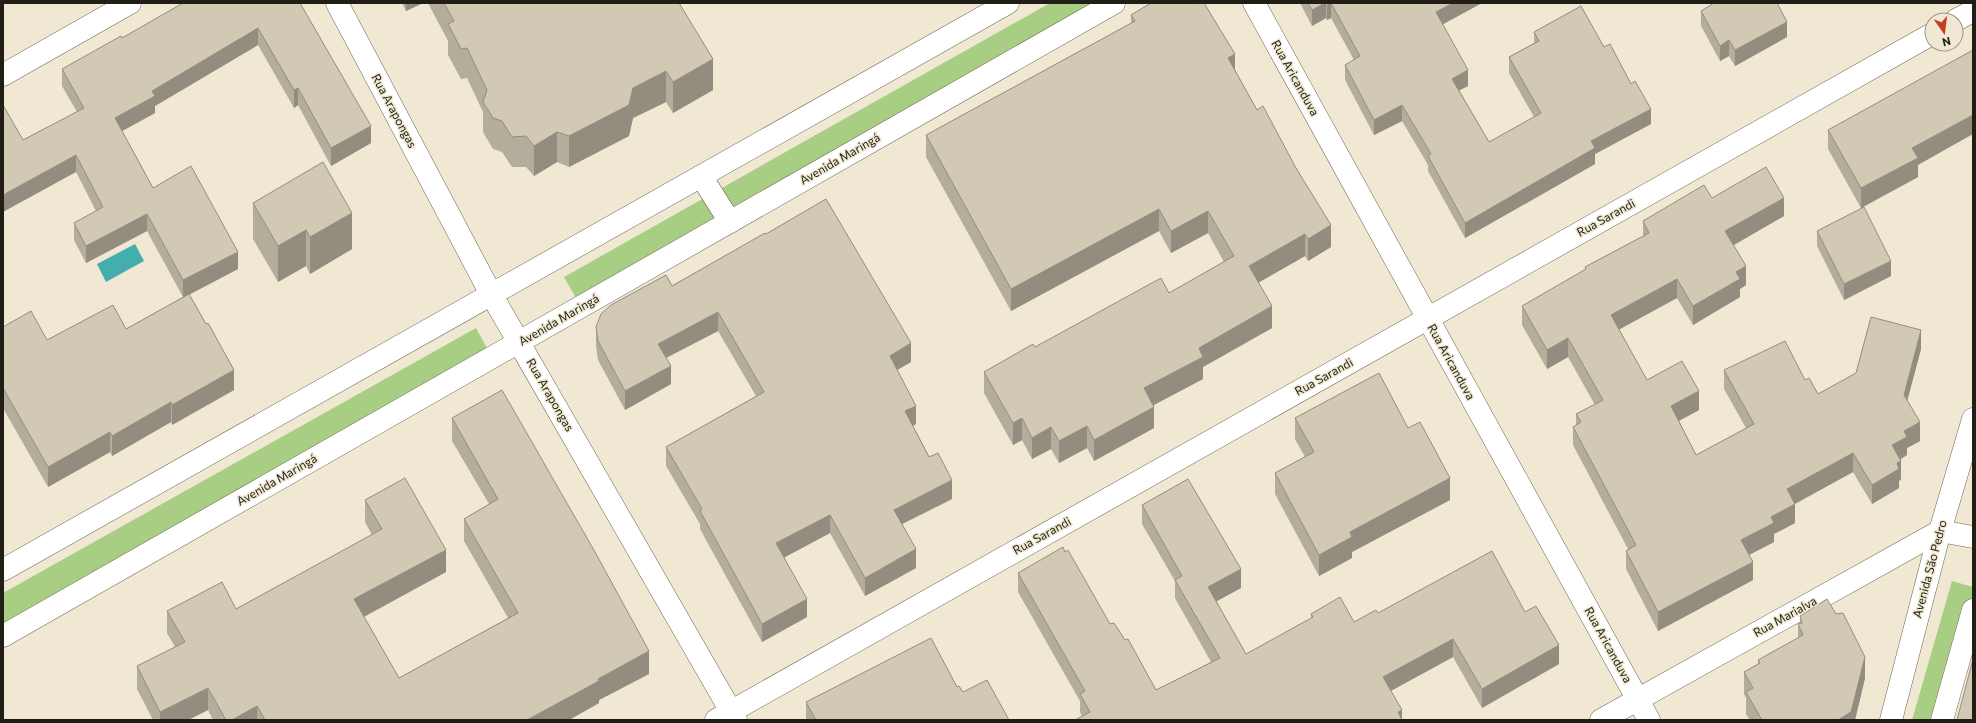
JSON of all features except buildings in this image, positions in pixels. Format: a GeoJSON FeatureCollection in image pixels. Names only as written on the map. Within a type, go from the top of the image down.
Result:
{"type":"FeatureCollection","features":[{"type":"Feature","properties":{"kind":"street"},"geometry":{"type":"LineString","coordinates":[[3,74],[130,3]]}},
{"type":"Feature","properties":{"kind":"street","name":"Rua Arapongas"},"geometry":{"type":"LineString","coordinates":[[337,3],[492,294],[728,717]]}},
{"type":"Feature","properties":{"kind":"street"},"geometry":{"type":"LineString","coordinates":[[3,570],[1008,3]]}},
{"type":"Feature","properties":{"kind":"street","name":"Avenida Maringá"},"geometry":{"type":"LineString","coordinates":[[3,636],[1114,3]]}},
{"type":"Feature","properties":{"kind":"street","name":"Rua Aricanduva"},"geometry":{"type":"LineString","coordinates":[[1254,3],[1649,720]]}},
{"type":"Feature","properties":{"kind":"street"},"geometry":{"type":"LineString","coordinates":[[1964,16],[1973,11]]}},
{"type":"Feature","properties":{"kind":"street","name":"Rua Sarandi"},"geometry":{"type":"LineString","coordinates":[[728,717],[1427,319],[1924,39]]}},
{"type":"Feature","properties":{"kind":"street"},"geometry":{"type":"LineString","coordinates":[[701,176],[730,222]]}},
{"type":"Feature","properties":{"kind":"street","name":"Avenida São Pedro"},"geometry":{"type":"LineString","coordinates":[[1890,720],[1940,531],[1973,419]]}},
{"type":"Feature","properties":{"kind":"street"},"geometry":{"type":"LineString","coordinates":[[1940,531],[1973,537]]}},
{"type":"Feature","properties":{"kind":"street","name":"Rua Marialva"},"geometry":{"type":"LineString","coordinates":[[1601,720],[1940,531]]}},
{"type":"Feature","properties":{"kind":"street"},"geometry":{"type":"LineString","coordinates":[[1942,720],[1973,610]]}},
{"type":"Feature","properties":{"kind":"green space"},"geometry":{"type":"Polygon","coordinates":[[[1050,3],[1099,3],[576,298],[564,277],[1050,3]]]}},
{"type":"Feature","properties":{"kind":"green space"},"geometry":{"type":"Polygon","coordinates":[[[476,328],[489,352],[3,625],[3,593],[476,328]]]}},
{"type":"Feature","properties":{"kind":"green space"},"geometry":{"type":"Polygon","coordinates":[[[1952,581],[1973,587],[1973,600],[1938,720],[1912,720],[1952,581]]]}},
{"type":"Feature","properties":{"kind":"water"},"geometry":{"type":"Polygon","coordinates":[[[135,244],[144,261],[106,282],[97,264],[135,244]]]}}]}
